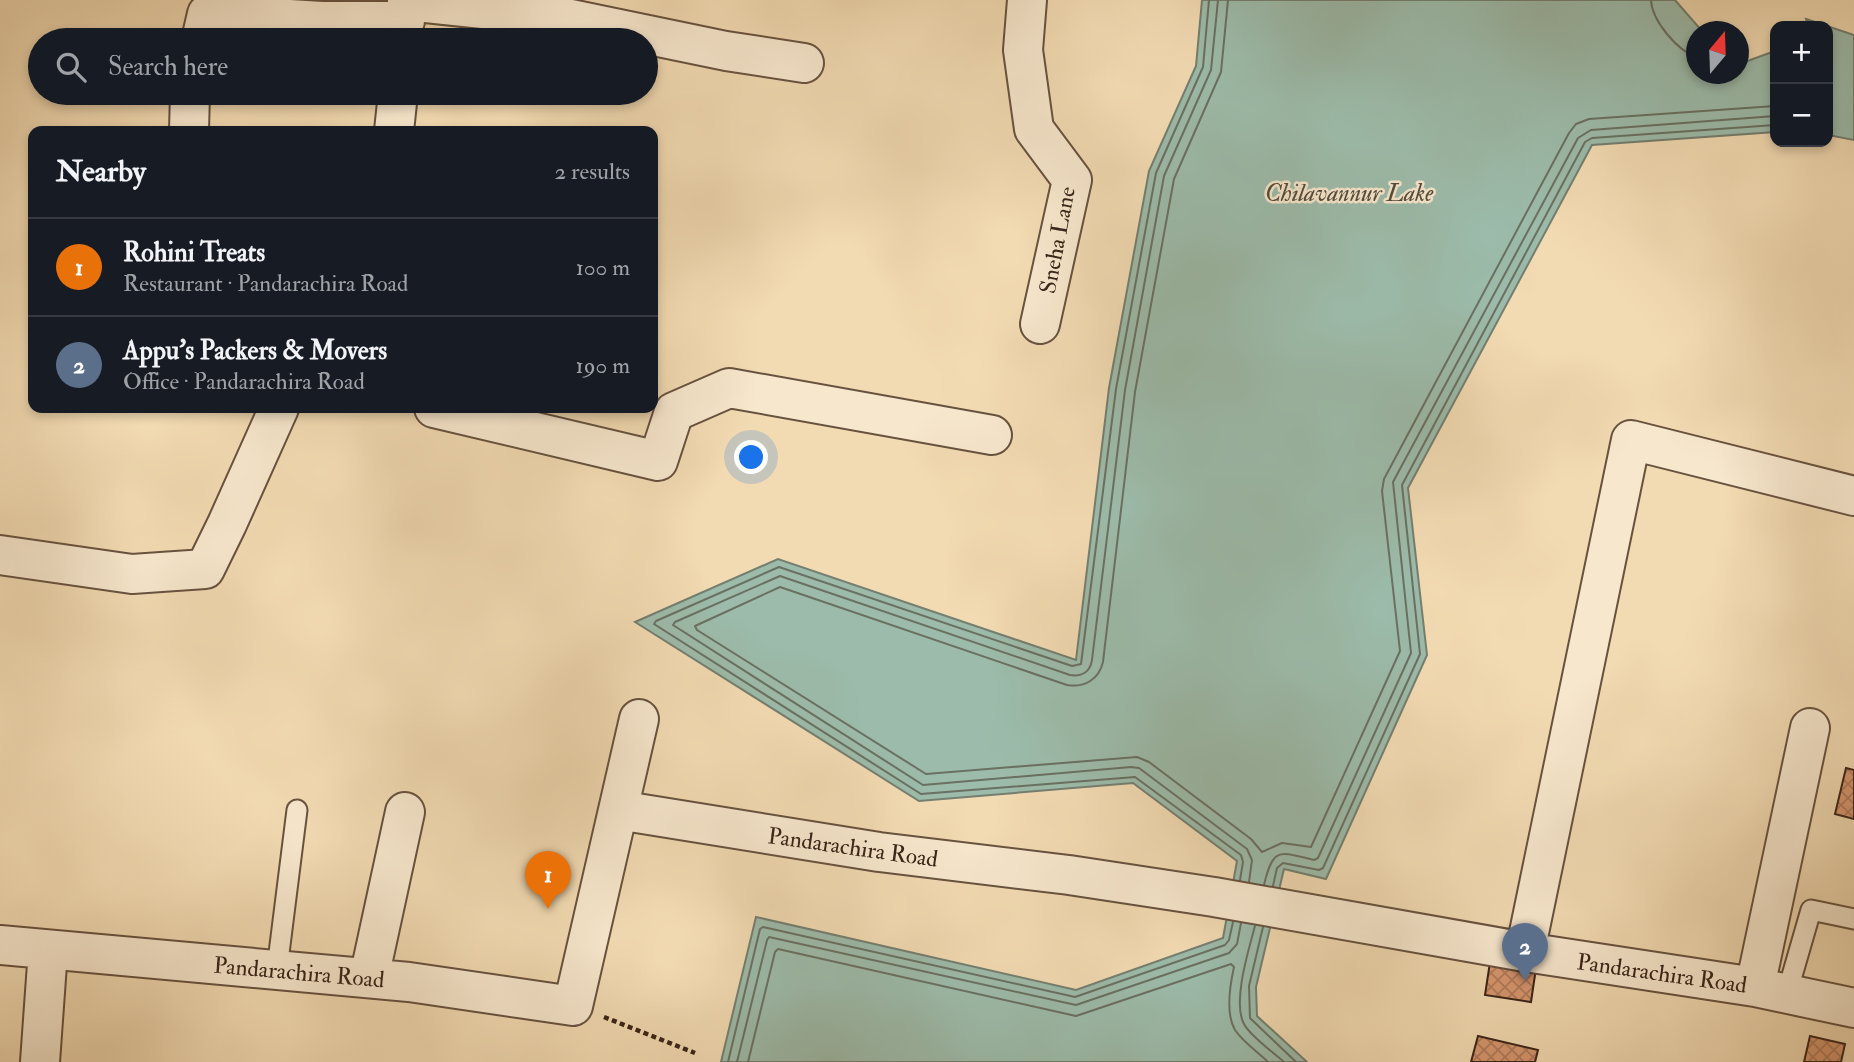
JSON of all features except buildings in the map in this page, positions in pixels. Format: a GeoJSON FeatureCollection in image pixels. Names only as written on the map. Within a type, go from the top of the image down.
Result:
{"type":"FeatureCollection","features":[{"type":"Feature","properties":{"kind":"street","name":"Sneha Lane"},"geometry":{"type":"LineString","coordinates":[[1027,0],[1023,50],[1034,129],[1072,180],[1040,324]]}},
{"type":"Feature","properties":{"kind":"street"},"geometry":{"type":"LineString","coordinates":[[204,28],[207,14],[322,21],[406,16],[566,18],[614,28]]}},
{"type":"Feature","properties":{"kind":"street"},"geometry":{"type":"LineString","coordinates":[[658,37],[804,63]]}},
{"type":"Feature","properties":{"kind":"street"},"geometry":{"type":"LineString","coordinates":[[189,126],[190,105]]}},
{"type":"Feature","properties":{"kind":"street"},"geometry":{"type":"LineString","coordinates":[[395,126],[397,105]]}},
{"type":"Feature","properties":{"kind":"street"},"geometry":{"type":"LineString","coordinates":[[455,413],[658,461],[674,412],[729,388],[992,435]]}},
{"type":"Feature","properties":{"kind":"street"},"geometry":{"type":"LineString","coordinates":[[0,555],[132,574],[205,569],[277,413]]}},
{"type":"Feature","properties":{"kind":"street"},"geometry":{"type":"LineString","coordinates":[[1525,952],[1631,440],[1854,496]]}},
{"type":"Feature","properties":{"kind":"street"},"geometry":{"type":"LineString","coordinates":[[573,1006],[639,719]]}},
{"type":"Feature","properties":{"kind":"street"},"geometry":{"type":"LineString","coordinates":[[1771,990],[1810,728]]}},
{"type":"Feature","properties":{"kind":"street","name":"Pandarachira Road"},"geometry":{"type":"LineString","coordinates":[[618,810],[879,852],[1069,874],[1214,897],[1525,952],[1771,990],[1854,1008]]}},
{"type":"Feature","properties":{"kind":"street"},"geometry":{"type":"LineString","coordinates":[[369,978],[405,812]]}},
{"type":"Feature","properties":{"kind":"street","name":"Pandarachira Road"},"geometry":{"type":"LineString","coordinates":[[0,945],[410,982],[573,1006]]}},
{"type":"Feature","properties":{"kind":"street"},"geometry":{"type":"LineString","coordinates":[[40,1062],[48,950]]}},
{"type":"Feature","properties":{"kind":"lane"},"geometry":{"type":"LineString","coordinates":[[277,969],[297,810]]}},
{"type":"Feature","properties":{"kind":"lane"},"geometry":{"type":"LineString","coordinates":[[1771,990],[1811,910],[1854,919]]}},
{"type":"Feature","properties":{"kind":"path"},"geometry":{"type":"LineString","coordinates":[[573,1006],[695,1053]]}},
{"type":"Feature","properties":{"kind":"water","name":"Chilavannur Lake"},"geometry":{"type":"Polygon","coordinates":[[[1202,0],[1675,0],[1693,21],[1686,21],[1686,84],[1749,84],[1749,60],[1770,53],[1770,132],[1592,145],[1408,488],[1427,655],[1326,879],[1284,869],[1256,987],[1257,1016],[1307,1062],[721,1062],[756,917],[1076,990],[1223,938],[1237,861],[1133,783],[919,801],[635,622],[778,559],[1076,660],[1109,388],[1149,171],[1196,66],[1202,0]]]}},
{"type":"Feature","properties":{"kind":"water"},"geometry":{"type":"Polygon","coordinates":[[[1833,28],[1854,35],[1854,140],[1833,136],[1833,28]]]}},
{"type":"Feature","properties":{"kind":"place","name":"Rohini Treats"},"geometry":{"type":"Point","coordinates":[548,909]}},
{"type":"Feature","properties":{"kind":"place","name":"Appu's Packers & Movers"},"geometry":{"type":"Point","coordinates":[1525,981]}}]}
